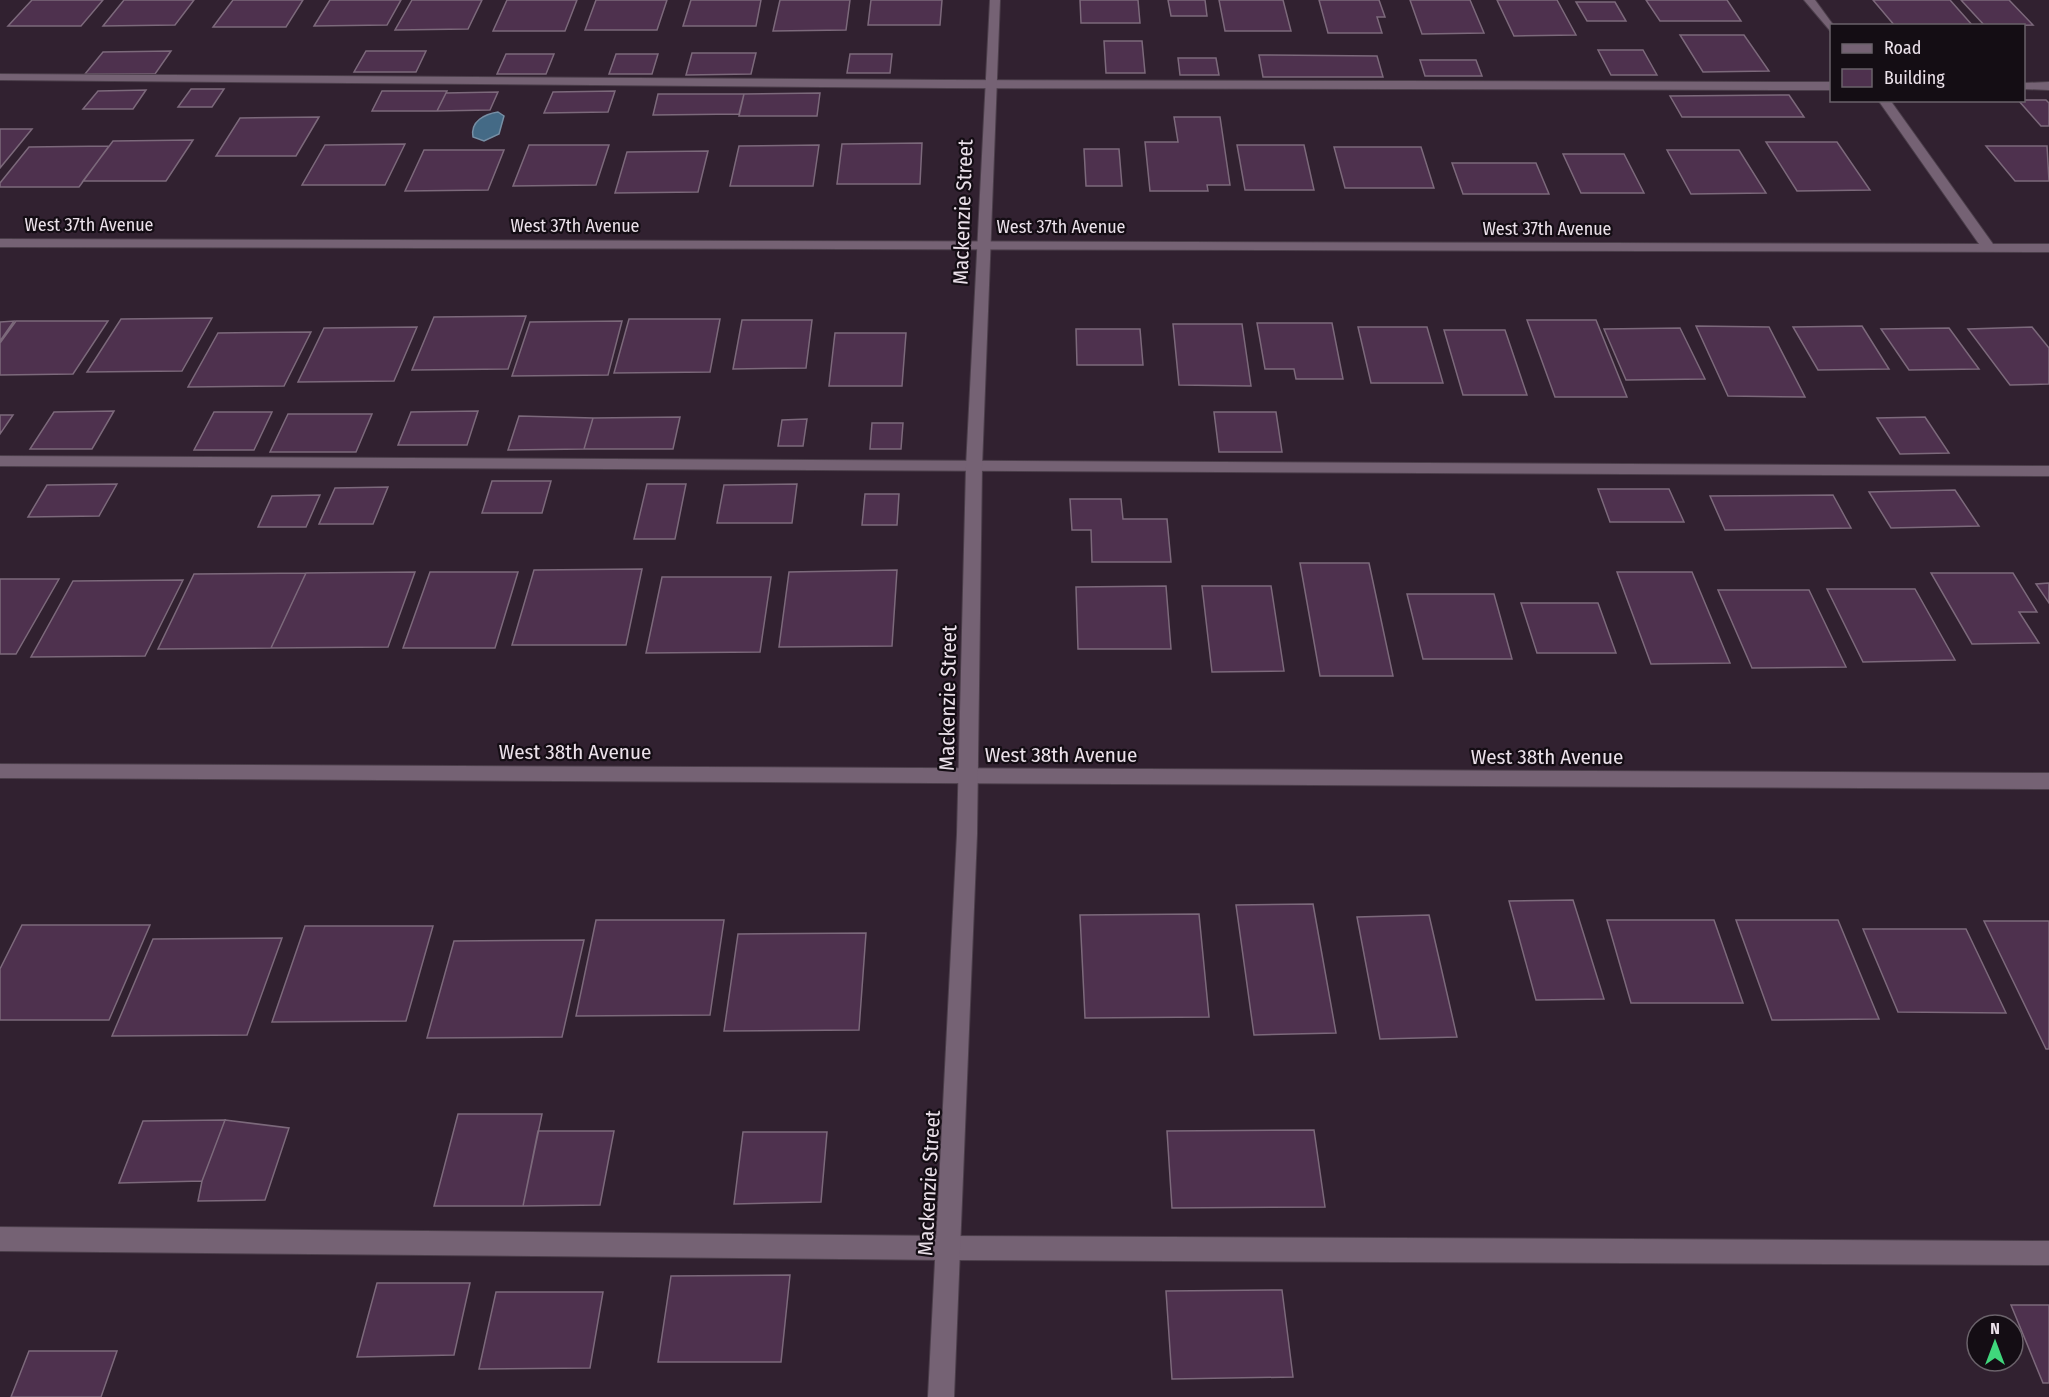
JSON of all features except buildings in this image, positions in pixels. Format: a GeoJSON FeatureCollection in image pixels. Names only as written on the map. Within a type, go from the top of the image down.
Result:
{"type":"FeatureCollection","features":[{"type":"Feature","properties":{"kind":"street","name":"Mackenzie Street"},"geometry":{"type":"LineString","coordinates":[[942,1397],[969,777],[974,467],[990,84],[996,0]]}},
{"type":"Feature","properties":{"kind":"street"},"geometry":{"type":"LineString","coordinates":[[1809,0],[1830,27]]}},
{"type":"Feature","properties":{"kind":"street"},"geometry":{"type":"LineString","coordinates":[[0,77],[990,84],[1830,86]]}},
{"type":"Feature","properties":{"kind":"street"},"geometry":{"type":"LineString","coordinates":[[2025,86],[2049,86]]}},
{"type":"Feature","properties":{"kind":"street"},"geometry":{"type":"LineString","coordinates":[[1885,102],[1989,248]]}},
{"type":"Feature","properties":{"kind":"street","name":"West 37th Avenue"},"geometry":{"type":"LineString","coordinates":[[0,243],[2049,248]]}},
{"type":"Feature","properties":{"kind":"street"},"geometry":{"type":"LineString","coordinates":[[0,461],[2049,471]]}},
{"type":"Feature","properties":{"kind":"street","name":"West 38th Avenue"},"geometry":{"type":"LineString","coordinates":[[0,771],[2049,781]]}},
{"type":"Feature","properties":{"kind":"street"},"geometry":{"type":"LineString","coordinates":[[0,1239],[949,1248],[2049,1253]]}},
{"type":"Feature","properties":{"kind":"water"},"geometry":{"type":"Polygon","coordinates":[[[498,112],[504,116],[499,134],[484,141],[473,137],[474,127],[479,119],[498,112]]]}}]}
